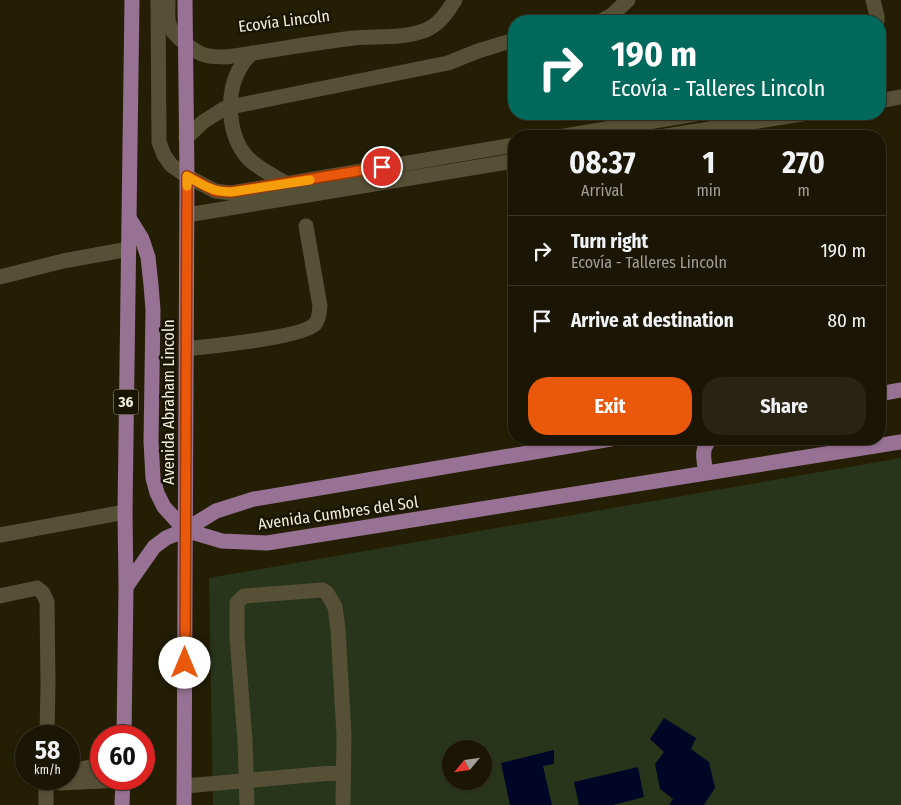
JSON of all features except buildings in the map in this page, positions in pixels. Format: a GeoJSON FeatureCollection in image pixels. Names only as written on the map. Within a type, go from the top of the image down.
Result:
{"type":"FeatureCollection","features":[{"type":"Feature","properties":{"kind":"main road","name":"36"},"geometry":{"type":"LineString","coordinates":[[124,725],[132,0]]}},
{"type":"Feature","properties":{"kind":"main road","name":"Avenida Abraham Lincoln"},"geometry":{"type":"LineString","coordinates":[[184,805],[187,215],[185,0]]}},
{"type":"Feature","properties":{"kind":"main road"},"geometry":{"type":"LineString","coordinates":[[126,587],[154,547],[166,538],[184,530],[164,508],[153,478],[153,310],[151,285],[148,257],[142,240],[129,218]]}},
{"type":"Feature","properties":{"kind":"main road"},"geometry":{"type":"LineString","coordinates":[[886,393],[901,390]]}},
{"type":"Feature","properties":{"kind":"main road","name":"Avenida Cumbres del Sol"},"geometry":{"type":"LineString","coordinates":[[886,444],[901,442]]}},
{"type":"Feature","properties":{"kind":"main road","name":"Avenida Cumbres del Sol"},"geometry":{"type":"LineString","coordinates":[[184,530],[216,512],[254,499],[575,445]]}},
{"type":"Feature","properties":{"kind":"main road"},"geometry":{"type":"LineString","coordinates":[[705,445],[706,473]]}},
{"type":"Feature","properties":{"kind":"main road","name":"Avenida Cumbres del Sol"},"geometry":{"type":"LineString","coordinates":[[184,530],[222,541],[266,543],[882,445]]}},
{"type":"Feature","properties":{"kind":"main road"},"geometry":{"type":"LineString","coordinates":[[122,805],[123,790]]}},
{"type":"Feature","properties":{"kind":"street"},"geometry":{"type":"LineString","coordinates":[[158,0],[159,142],[164,155],[172,165],[187,176],[215,191],[231,192],[287,184],[508,146]]}},
{"type":"Feature","properties":{"kind":"street"},"geometry":{"type":"LineString","coordinates":[[168,0],[169,23],[176,34],[185,37],[194,50],[209,56],[226,57],[334,40],[405,36],[426,30],[437,24],[455,0]]}},
{"type":"Feature","properties":{"kind":"street","name":"Ecovía Lincoln"},"geometry":{"type":"LineString","coordinates":[[185,37],[192,38],[210,47],[218,48],[361,29],[410,26],[432,14],[442,0]]}},
{"type":"Feature","properties":{"kind":"street"},"geometry":{"type":"LineString","coordinates":[[612,15],[628,0]]}},
{"type":"Feature","properties":{"kind":"street"},"geometry":{"type":"LineString","coordinates":[[873,0],[877,15]]}},
{"type":"Feature","properties":{"kind":"street"},"geometry":{"type":"LineString","coordinates":[[186,138],[203,122],[225,108],[448,63],[508,42]]}},
{"type":"Feature","properties":{"kind":"street"},"geometry":{"type":"LineString","coordinates":[[252,53],[241,65],[233,85],[230,107],[233,135],[240,149],[251,162],[287,184]]}},
{"type":"Feature","properties":{"kind":"street"},"geometry":{"type":"LineString","coordinates":[[886,100],[901,98]]}},
{"type":"Feature","properties":{"kind":"street"},"geometry":{"type":"LineString","coordinates":[[600,130],[660,120]]}},
{"type":"Feature","properties":{"kind":"street"},"geometry":{"type":"LineString","coordinates":[[703,130],[765,120]]}},
{"type":"Feature","properties":{"kind":"street"},"geometry":{"type":"LineString","coordinates":[[187,215],[508,162]]}},
{"type":"Feature","properties":{"kind":"street"},"geometry":{"type":"LineString","coordinates":[[186,349],[262,340],[306,329],[314,325],[319,316],[320,306],[306,226]]}},
{"type":"Feature","properties":{"kind":"street"},"geometry":{"type":"LineString","coordinates":[[0,277],[64,261],[129,249]]}},
{"type":"Feature","properties":{"kind":"street"},"geometry":{"type":"LineString","coordinates":[[0,536],[125,512]]}},
{"type":"Feature","properties":{"kind":"street"},"geometry":{"type":"LineString","coordinates":[[0,596],[37,588],[43,593],[47,602],[47,725]]}},
{"type":"Feature","properties":{"kind":"street"},"geometry":{"type":"LineString","coordinates":[[247,805],[248,781],[237,638],[237,603],[244,596],[322,590],[327,593],[335,608],[341,676],[343,805]]}},
{"type":"Feature","properties":{"kind":"street"},"geometry":{"type":"LineString","coordinates":[[185,786],[343,772]]}},
{"type":"Feature","properties":{"kind":"street"},"geometry":{"type":"LineString","coordinates":[[46,805],[47,790]]}},
{"type":"Feature","properties":{"kind":"green space"},"geometry":{"type":"Polygon","coordinates":[[[901,458],[901,805],[213,805],[209,578],[901,458]]]}},
{"type":"Feature","properties":{"kind":"water"},"geometry":{"type":"Polygon","coordinates":[[[664,718],[696,738],[691,749],[709,762],[715,788],[704,805],[669,805],[673,799],[660,789],[655,764],[664,752],[650,739],[664,718]]]}},
{"type":"Feature","properties":{"kind":"water"},"geometry":{"type":"Polygon","coordinates":[[[554,750],[554,764],[543,766],[552,805],[510,805],[501,763],[554,750]]]}},
{"type":"Feature","properties":{"kind":"water"},"geometry":{"type":"Polygon","coordinates":[[[638,767],[644,797],[613,805],[579,805],[574,782],[638,767]]]}},
{"type":"Feature","properties":{"kind":"slow traffic"},"geometry":{"type":"LineString","coordinates":[[187,186],[187,176],[215,191],[222,192],[310,180]]}},
{"type":"Feature","properties":{"kind":"route"},"geometry":{"type":"LineString","coordinates":[[185,663],[184,530],[187,176],[215,191],[231,192],[382,167]]}}]}
